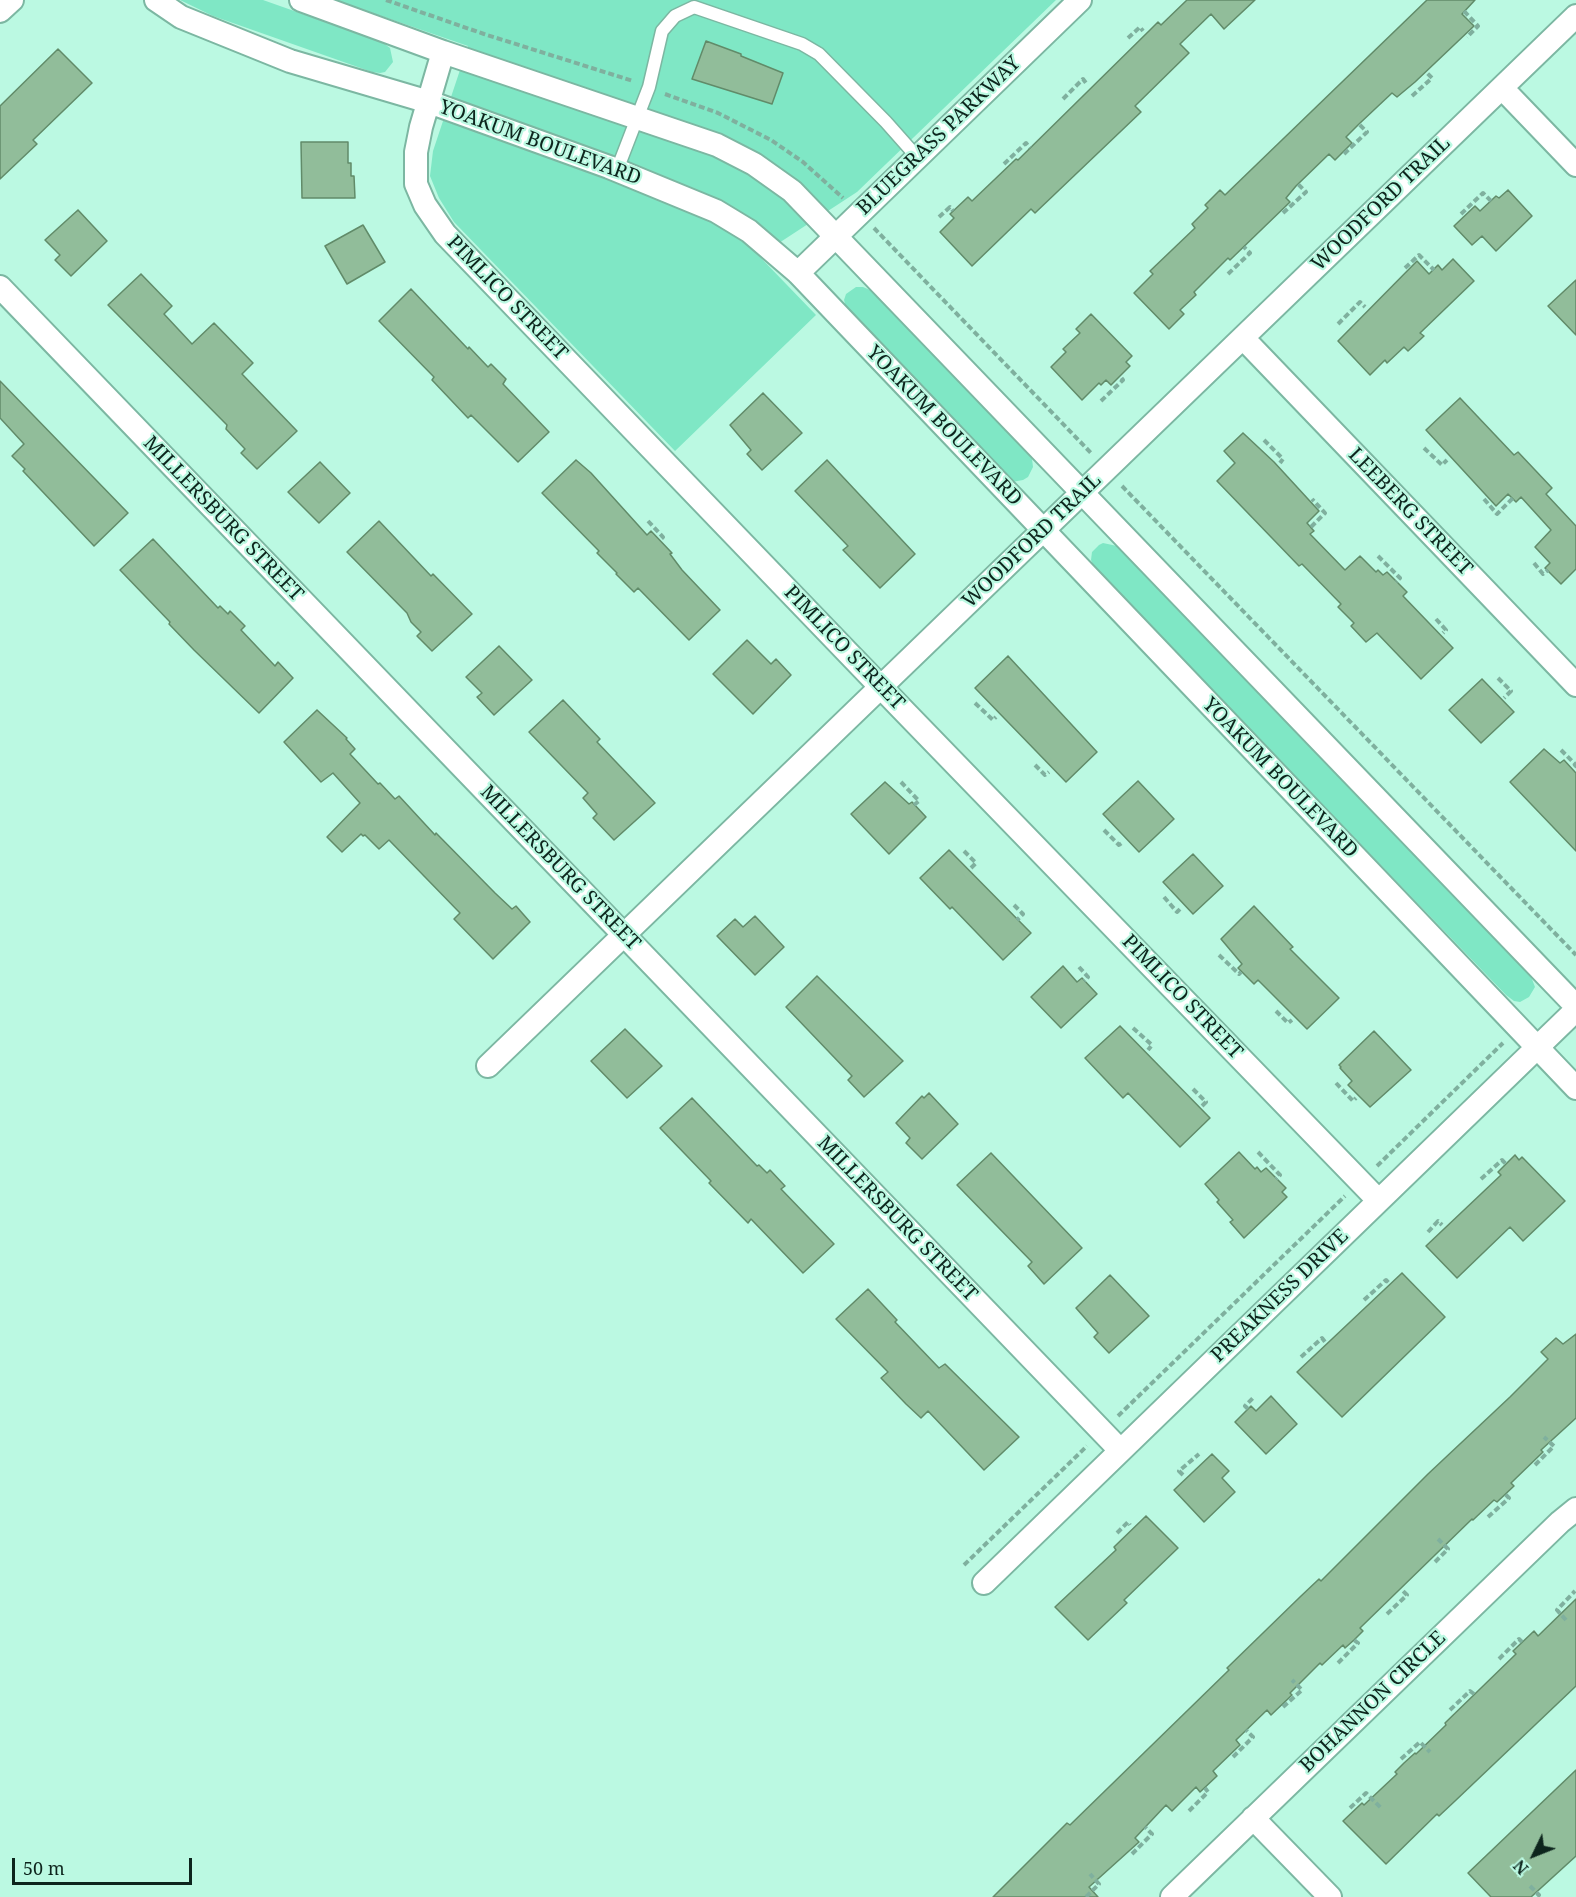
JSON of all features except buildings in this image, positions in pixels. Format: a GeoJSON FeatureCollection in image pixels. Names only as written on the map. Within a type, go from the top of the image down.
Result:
{"type":"FeatureCollection","features":[{"type":"Feature","properties":{"kind":"street"},"geometry":{"type":"LineString","coordinates":[[0,11],[12,0]]}},
{"type":"Feature","properties":{"kind":"street","name":"YOAKUM BOULEVARD"},"geometry":{"type":"LineString","coordinates":[[156,0],[181,17],[290,61],[429,102],[617,170],[716,211],[749,231],[798,273],[1576,1088]]}},
{"type":"Feature","properties":{"kind":"street"},"geometry":{"type":"LineString","coordinates":[[301,0],[443,52],[717,145],[754,164],[792,191],[1576,1006]]}},
{"type":"Feature","properties":{"kind":"street","name":"BLUEGRASS PARKWAY"},"geometry":{"type":"LineString","coordinates":[[798,273],[1080,0]]}},
{"type":"Feature","properties":{"kind":"street","name":"WOODFORD TRAIL"},"geometry":{"type":"LineString","coordinates":[[488,1066],[1576,16]]}},
{"type":"Feature","properties":{"kind":"street","name":"PIMLICO STREET"},"geometry":{"type":"LineString","coordinates":[[443,52],[421,127],[416,152],[416,184],[425,205],[445,234],[1378,1200]]}},
{"type":"Feature","properties":{"kind":"street"},"geometry":{"type":"LineString","coordinates":[[1502,88],[1576,165]]}},
{"type":"Feature","properties":{"kind":"street","name":"MILLERSBURG STREET"},"geometry":{"type":"LineString","coordinates":[[0,287],[1120,1450]]}},
{"type":"Feature","properties":{"kind":"street","name":"LEEBERG STREET"},"geometry":{"type":"LineString","coordinates":[[1243,338],[1576,685]]}},
{"type":"Feature","properties":{"kind":"street","name":"PREAKNESS DRIVE"},"geometry":{"type":"LineString","coordinates":[[984,1582],[1576,1010]]}},
{"type":"Feature","properties":{"kind":"street","name":"BOHANNON CIRCLE"},"geometry":{"type":"LineString","coordinates":[[1172,1897],[1576,1509]]}},
{"type":"Feature","properties":{"kind":"street"},"geometry":{"type":"LineString","coordinates":[[1253,1818],[1330,1897]]}},
{"type":"Feature","properties":{"kind":"lane"},"geometry":{"type":"LineString","coordinates":[[617,170],[649,87],[662,32],[675,16],[694,7],[802,44],[819,54],[917,157]]}},
{"type":"Feature","properties":{"kind":"path"},"geometry":{"type":"LineString","coordinates":[[386,0],[484,34],[639,82]]}},
{"type":"Feature","properties":{"kind":"path"},"geometry":{"type":"LineString","coordinates":[[1464,11],[1478,26],[1467,37]]}},
{"type":"Feature","properties":{"kind":"path"},"geometry":{"type":"LineString","coordinates":[[1128,38],[1140,27],[1143,31]]}},
{"type":"Feature","properties":{"kind":"path"},"geometry":{"type":"LineString","coordinates":[[1412,96],[1432,78],[1426,72]]}},
{"type":"Feature","properties":{"kind":"path"},"geometry":{"type":"LineString","coordinates":[[1063,99],[1083,79],[1086,83]]}},
{"type":"Feature","properties":{"kind":"path"},"geometry":{"type":"LineString","coordinates":[[1344,154],[1367,132],[1359,124]]}},
{"type":"Feature","properties":{"kind":"path"},"geometry":{"type":"LineString","coordinates":[[1004,164],[1026,143],[1030,148]]}},
{"type":"Feature","properties":{"kind":"path"},"geometry":{"type":"LineString","coordinates":[[1284,213],[1306,192],[1298,184]]}},
{"type":"Feature","properties":{"kind":"path"},"geometry":{"type":"LineString","coordinates":[[1461,214],[1483,193],[1491,201]]}},
{"type":"Feature","properties":{"kind":"path"},"geometry":{"type":"LineString","coordinates":[[939,217],[950,207],[953,211]]}},
{"type":"Feature","properties":{"kind":"path"},"geometry":{"type":"LineString","coordinates":[[874,228],[1095,457]]}},
{"type":"Feature","properties":{"kind":"path"},"geometry":{"type":"LineString","coordinates":[[1228,274],[1250,253],[1244,247]]}},
{"type":"Feature","properties":{"kind":"path"},"geometry":{"type":"LineString","coordinates":[[1405,268],[1419,255],[1434,270]]}},
{"type":"Feature","properties":{"kind":"path"},"geometry":{"type":"LineString","coordinates":[[1338,324],[1360,303],[1365,307]]}},
{"type":"Feature","properties":{"kind":"path"},"geometry":{"type":"LineString","coordinates":[[1101,401],[1123,380],[1120,376]]}},
{"type":"Feature","properties":{"kind":"path"},"geometry":{"type":"LineString","coordinates":[[1264,440],[1283,459],[1280,463]]}},
{"type":"Feature","properties":{"kind":"path"},"geometry":{"type":"LineString","coordinates":[[1424,448],[1442,465],[1447,460]]}},
{"type":"Feature","properties":{"kind":"path"},"geometry":{"type":"LineString","coordinates":[[1118,482],[1576,955]]}},
{"type":"Feature","properties":{"kind":"path"},"geometry":{"type":"LineString","coordinates":[[1484,499],[1497,514],[1513,498]]}},
{"type":"Feature","properties":{"kind":"path"},"geometry":{"type":"LineString","coordinates":[[1311,527],[1325,513],[1312,499]]}},
{"type":"Feature","properties":{"kind":"path"},"geometry":{"type":"LineString","coordinates":[[648,521],[663,537],[660,540]]}},
{"type":"Feature","properties":{"kind":"path"},"geometry":{"type":"LineString","coordinates":[[1378,556],[1400,578],[1396,582]]}},
{"type":"Feature","properties":{"kind":"path"},"geometry":{"type":"LineString","coordinates":[[1534,564],[1544,574],[1548,570]]}},
{"type":"Feature","properties":{"kind":"path"},"geometry":{"type":"LineString","coordinates":[[1436,619],[1446,630],[1443,633]]}},
{"type":"Feature","properties":{"kind":"path"},"geometry":{"type":"LineString","coordinates":[[1498,678],[1511,691],[1504,698]]}},
{"type":"Feature","properties":{"kind":"path"},"geometry":{"type":"LineString","coordinates":[[975,703],[993,720],[996,717]]}},
{"type":"Feature","properties":{"kind":"path"},"geometry":{"type":"LineString","coordinates":[[1561,750],[1576,765],[1572,769]]}},
{"type":"Feature","properties":{"kind":"path"},"geometry":{"type":"LineString","coordinates":[[1035,765],[1045,776],[1049,772]]}},
{"type":"Feature","properties":{"kind":"path"},"geometry":{"type":"LineString","coordinates":[[901,782],[919,801],[914,805]]}},
{"type":"Feature","properties":{"kind":"path"},"geometry":{"type":"LineString","coordinates":[[1104,830],[1119,845],[1123,842]]}},
{"type":"Feature","properties":{"kind":"path"},"geometry":{"type":"LineString","coordinates":[[964,851],[976,863],[971,868]]}},
{"type":"Feature","properties":{"kind":"path"},"geometry":{"type":"LineString","coordinates":[[1164,897],[1177,912],[1181,908]]}},
{"type":"Feature","properties":{"kind":"path"},"geometry":{"type":"LineString","coordinates":[[1014,904],[1023,914],[1017,920]]}},
{"type":"Feature","properties":{"kind":"path"},"geometry":{"type":"LineString","coordinates":[[1219,955],[1239,975],[1241,972]]}},
{"type":"Feature","properties":{"kind":"path"},"geometry":{"type":"LineString","coordinates":[[1079,967],[1088,977],[1084,981]]}},
{"type":"Feature","properties":{"kind":"path"},"geometry":{"type":"LineString","coordinates":[[1276,1011],[1288,1023],[1292,1020]]}},
{"type":"Feature","properties":{"kind":"path"},"geometry":{"type":"LineString","coordinates":[[1133,1028],[1152,1045],[1148,1050]]}},
{"type":"Feature","properties":{"kind":"path"},"geometry":{"type":"LineString","coordinates":[[1375,1167],[1518,1028]]}},
{"type":"Feature","properties":{"kind":"path"},"geometry":{"type":"LineString","coordinates":[[1336,1083],[1353,1101],[1356,1098]]}},
{"type":"Feature","properties":{"kind":"path"},"geometry":{"type":"LineString","coordinates":[[1193,1089],[1206,1102],[1202,1106]]}},
{"type":"Feature","properties":{"kind":"path"},"geometry":{"type":"LineString","coordinates":[[1258,1152],[1280,1174],[1276,1179]]}},
{"type":"Feature","properties":{"kind":"path"},"geometry":{"type":"LineString","coordinates":[[1481,1179],[1502,1160],[1506,1164]]}},
{"type":"Feature","properties":{"kind":"path"},"geometry":{"type":"LineString","coordinates":[[1119,1415],[1345,1196]]}},
{"type":"Feature","properties":{"kind":"path"},"geometry":{"type":"LineString","coordinates":[[1428,1232],[1438,1221],[1442,1225]]}},
{"type":"Feature","properties":{"kind":"path"},"geometry":{"type":"LineString","coordinates":[[1364,1300],[1386,1280],[1390,1284]]}},
{"type":"Feature","properties":{"kind":"path"},"geometry":{"type":"LineString","coordinates":[[1302,1357],[1322,1338],[1326,1343]]}},
{"type":"Feature","properties":{"kind":"path"},"geometry":{"type":"LineString","coordinates":[[1248,1409],[1245,1406],[1254,1397]]}},
{"type":"Feature","properties":{"kind":"path"},"geometry":{"type":"LineString","coordinates":[[1535,1465],[1554,1446],[1544,1437]]}},
{"type":"Feature","properties":{"kind":"path"},"geometry":{"type":"LineString","coordinates":[[964,1565],[1087,1446]]}},
{"type":"Feature","properties":{"kind":"path"},"geometry":{"type":"LineString","coordinates":[[1183,1475],[1179,1471],[1198,1454]]}},
{"type":"Feature","properties":{"kind":"path"},"geometry":{"type":"LineString","coordinates":[[1488,1517],[1509,1498],[1505,1494]]}},
{"type":"Feature","properties":{"kind":"path"},"geometry":{"type":"LineString","coordinates":[[1117,1533],[1128,1522],[1130,1525]]}},
{"type":"Feature","properties":{"kind":"path"},"geometry":{"type":"LineString","coordinates":[[1434,1562],[1448,1549],[1438,1539]]}},
{"type":"Feature","properties":{"kind":"path"},"geometry":{"type":"LineString","coordinates":[[1387,1614],[1407,1595],[1403,1591]]}},
{"type":"Feature","properties":{"kind":"path"},"geometry":{"type":"LineString","coordinates":[[1566,1620],[1557,1610],[1575,1591]]}},
{"type":"Feature","properties":{"kind":"path"},"geometry":{"type":"LineString","coordinates":[[1498,1659],[1519,1639],[1522,1642]]}},
{"type":"Feature","properties":{"kind":"path"},"geometry":{"type":"LineString","coordinates":[[1338,1663],[1358,1643],[1354,1640]]}},
{"type":"Feature","properties":{"kind":"path"},"geometry":{"type":"LineString","coordinates":[[1284,1707],[1302,1690],[1292,1680]]}},
{"type":"Feature","properties":{"kind":"path"},"geometry":{"type":"LineString","coordinates":[[1450,1710],[1470,1691],[1474,1694]]}},
{"type":"Feature","properties":{"kind":"path"},"geometry":{"type":"LineString","coordinates":[[1233,1757],[1253,1737],[1246,1730]]}},
{"type":"Feature","properties":{"kind":"path"},"geometry":{"type":"LineString","coordinates":[[1401,1759],[1420,1742],[1430,1752]]}},
{"type":"Feature","properties":{"kind":"path"},"geometry":{"type":"LineString","coordinates":[[1189,1811],[1208,1792],[1205,1788]]}},
{"type":"Feature","properties":{"kind":"path"},"geometry":{"type":"LineString","coordinates":[[1350,1808],[1366,1793],[1382,1809]]}},
{"type":"Feature","properties":{"kind":"path"},"geometry":{"type":"LineString","coordinates":[[1132,1854],[1152,1834],[1145,1827]]}},
{"type":"Feature","properties":{"kind":"path"},"geometry":{"type":"LineString","coordinates":[[1086,1897],[1100,1884],[1090,1874]]}},
{"type":"Feature","properties":{"kind":"path"},"geometry":{"type":"LineString","coordinates":[[1530,1886],[1539,1895],[1537,1897]]}},
{"type":"Feature","properties":{"kind":"green space"},"geometry":{"type":"Polygon","coordinates":[[[180,0],[263,0],[382,42],[390,48],[393,62],[385,72],[372,72],[213,16],[180,0]]]}},
{"type":"Feature","properties":{"kind":"green space"},"geometry":{"type":"Polygon","coordinates":[[[335,0],[1056,0],[857,192],[759,256],[816,315],[675,451],[454,222],[439,198],[430,176],[433,151],[468,46],[335,0]]]}},
{"type":"Feature","properties":{"kind":"green space"},"geometry":{"type":"Polygon","coordinates":[[[856,287],[870,290],[1027,452],[1032,459],[1033,467],[1028,477],[1012,482],[847,311],[844,300],[846,294],[856,287]]]}},
{"type":"Feature","properties":{"kind":"green space"},"geometry":{"type":"Polygon","coordinates":[[[1103,543],[1117,546],[1530,974],[1535,987],[1529,997],[1520,1002],[1506,995],[1095,569],[1091,560],[1092,552],[1103,543]]]}}]}
